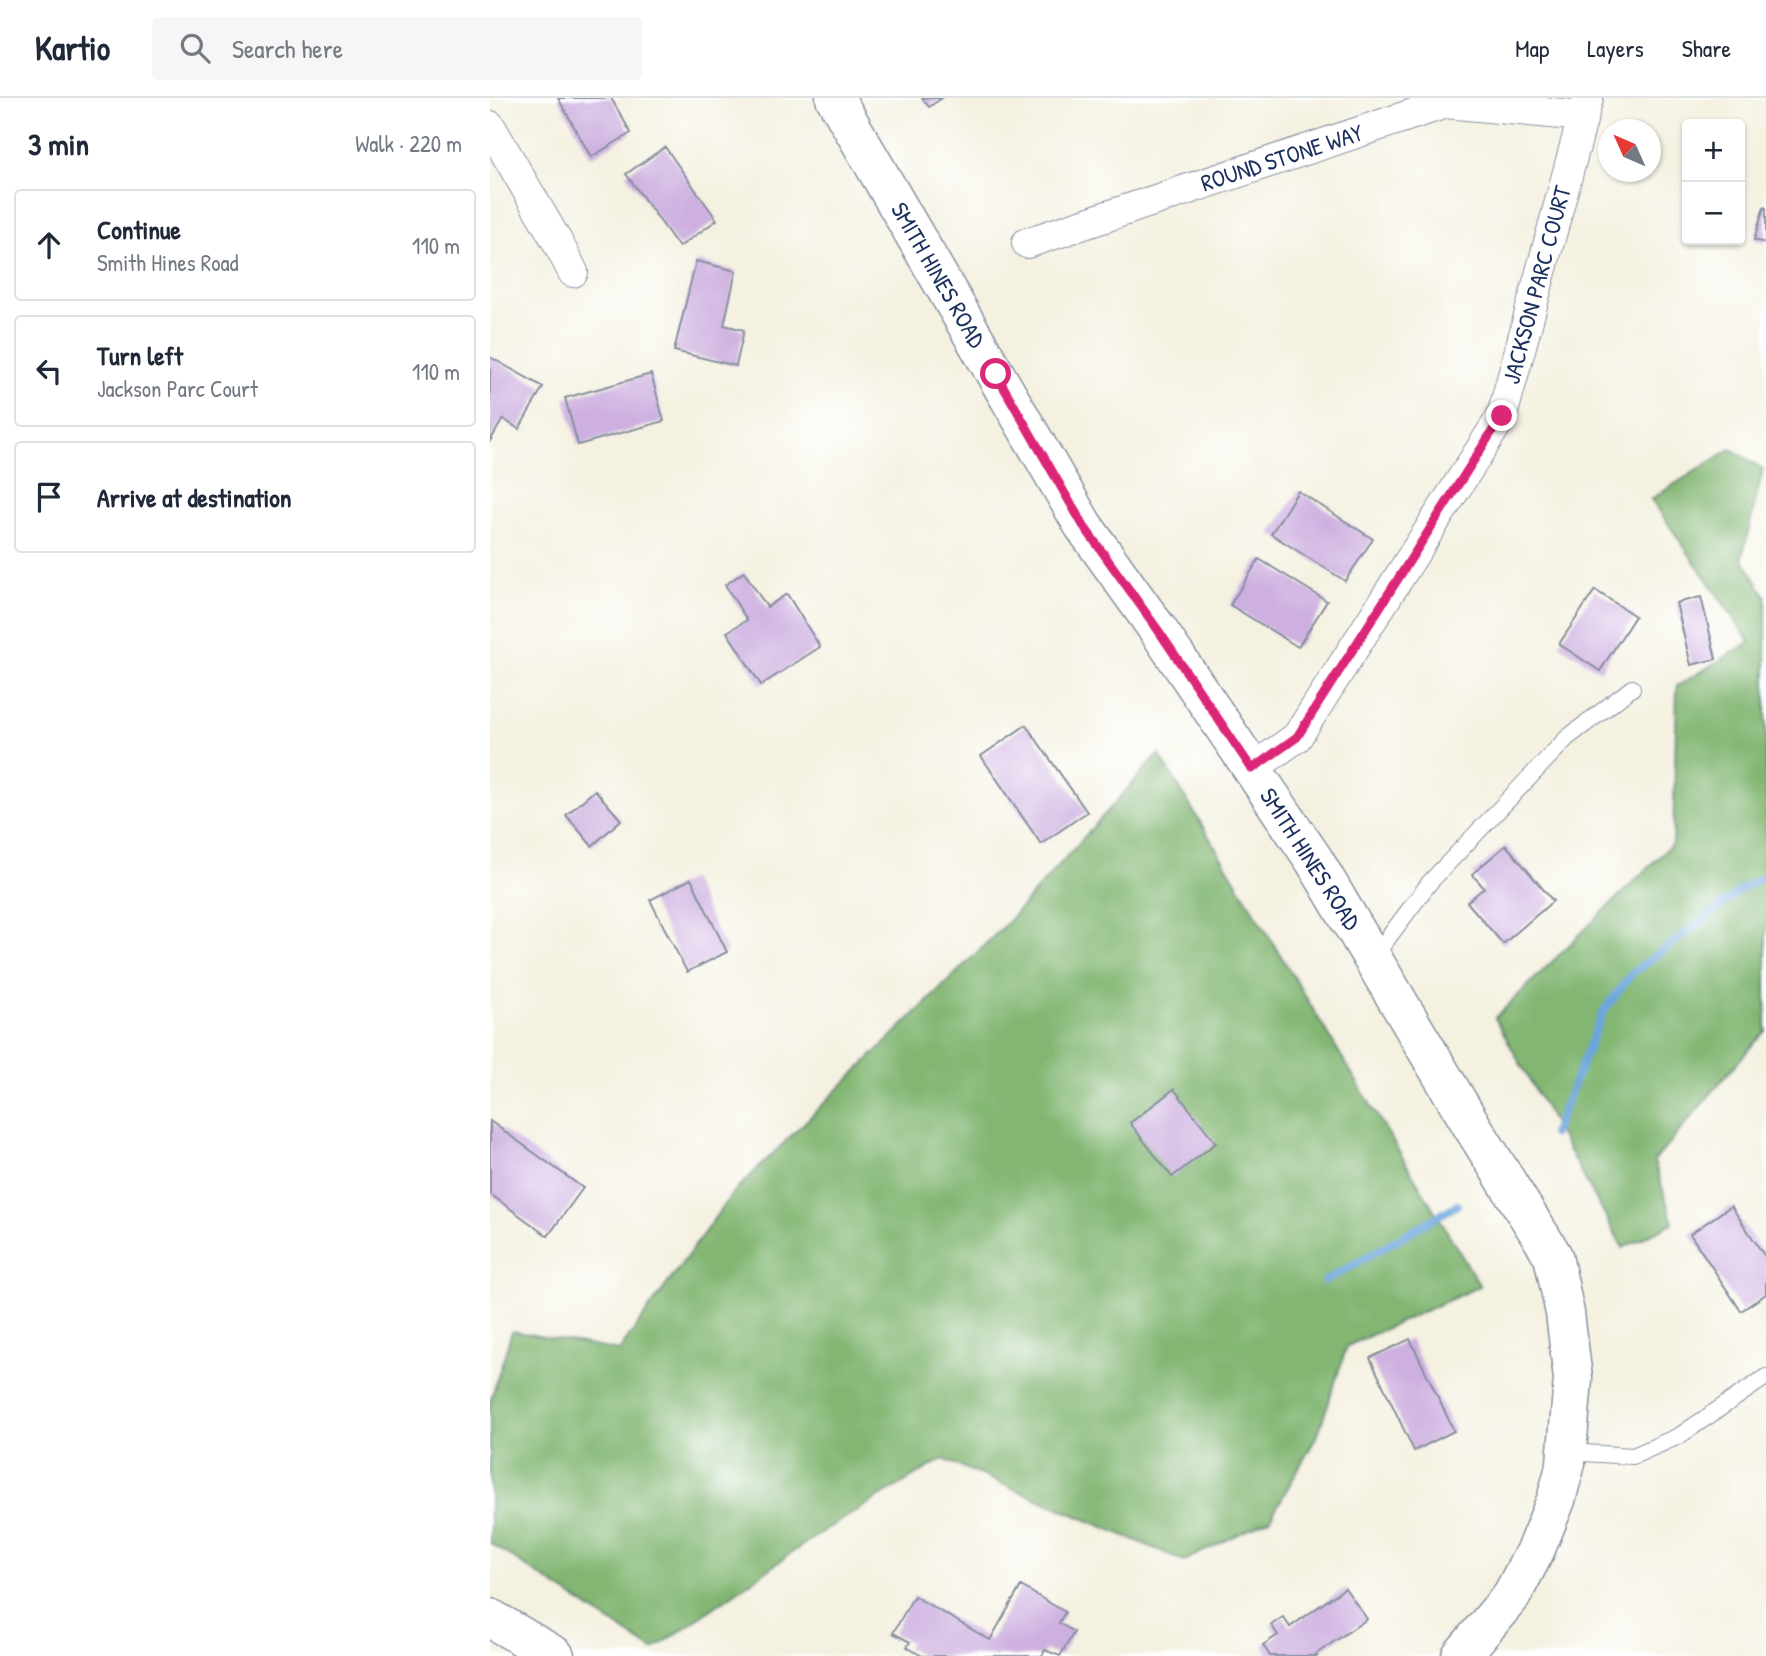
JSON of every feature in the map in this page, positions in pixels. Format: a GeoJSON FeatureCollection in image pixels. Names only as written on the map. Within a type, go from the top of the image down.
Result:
{"type":"FeatureCollection","features":[{"type":"Feature","properties":{"kind":"street","name":"SMITH HINES ROAD"},"geometry":{"type":"LineString","coordinates":[[835,98],[1083,525],[1158,630],[1314,860],[1472,1126],[1553,1256],[1566,1313],[1573,1379],[1567,1452],[1556,1500],[1535,1551],[1512,1595],[1461,1656]]}},
{"type":"Feature","properties":{"kind":"street","name":"ROUND STONE WAY"},"geometry":{"type":"LineString","coordinates":[[1027,243],[1446,103],[1585,107]]}},
{"type":"Feature","properties":{"kind":"street","name":"JACKSON PARC COURT"},"geometry":{"type":"LineString","coordinates":[[1252,769],[1297,737],[1502,416],[1585,107]]}},
{"type":"Feature","properties":{"kind":"street"},"geometry":{"type":"LineString","coordinates":[[490,126],[573,272]]}},
{"type":"Feature","properties":{"kind":"street"},"geometry":{"type":"LineString","coordinates":[[490,1618],[555,1656]]}},
{"type":"Feature","properties":{"kind":"lane"},"geometry":{"type":"LineString","coordinates":[[1373,958],[1430,883],[1567,738],[1632,688]]}},
{"type":"Feature","properties":{"kind":"lane"},"geometry":{"type":"LineString","coordinates":[[1567,1452],[1633,1456],[1679,1436],[1766,1377]]}},
{"type":"Feature","properties":{"kind":"green space"},"geometry":{"type":"Polygon","coordinates":[[[1731,449],[1763,469],[1742,558],[1766,596],[1766,1031],[1654,1161],[1673,1223],[1623,1248],[1495,1018],[1673,843],[1677,686],[1750,642],[1651,499],[1731,449]]]}},
{"type":"Feature","properties":{"kind":"green space"},"geometry":{"type":"Polygon","coordinates":[[[1159,754],[1480,1286],[1347,1346],[1318,1434],[1270,1519],[1184,1561],[943,1459],[820,1533],[653,1650],[490,1543],[490,1402],[512,1331],[619,1351],[732,1194],[1005,925],[1159,754]]]}},
{"type":"Feature","properties":{"kind":"building"},"geometry":{"type":"Polygon","coordinates":[[[558,98],[611,98],[631,133],[591,157],[558,98]]]}},
{"type":"Feature","properties":{"kind":"building"},"geometry":{"type":"Polygon","coordinates":[[[922,98],[942,98],[929,107],[922,98]]]}},
{"type":"Feature","properties":{"kind":"building"},"geometry":{"type":"Polygon","coordinates":[[[665,147],[717,220],[679,247],[626,174],[665,147]]]}},
{"type":"Feature","properties":{"kind":"building"},"geometry":{"type":"Polygon","coordinates":[[[1764,207],[1766,208],[1766,243],[1754,240],[1764,207]]]}},
{"type":"Feature","properties":{"kind":"building"},"geometry":{"type":"Polygon","coordinates":[[[696,261],[736,271],[724,325],[744,330],[736,366],[674,351],[696,261]]]}},
{"type":"Feature","properties":{"kind":"building"},"geometry":{"type":"Polygon","coordinates":[[[490,357],[543,387],[519,429],[503,419],[490,441],[490,357]]]}},
{"type":"Feature","properties":{"kind":"building"},"geometry":{"type":"Polygon","coordinates":[[[651,374],[664,421],[578,445],[565,398],[651,374]]]}},
{"type":"Feature","properties":{"kind":"building"},"geometry":{"type":"Polygon","coordinates":[[[1298,491],[1373,539],[1345,581],[1271,534],[1298,491]]]}},
{"type":"Feature","properties":{"kind":"building"},"geometry":{"type":"Polygon","coordinates":[[[1259,559],[1327,601],[1298,647],[1230,605],[1259,559]]]}},
{"type":"Feature","properties":{"kind":"building"},"geometry":{"type":"Polygon","coordinates":[[[744,572],[767,607],[787,594],[820,647],[761,685],[727,632],[747,620],[725,585],[744,572]]]}},
{"type":"Feature","properties":{"kind":"building"},"geometry":{"type":"Polygon","coordinates":[[[1595,590],[1635,616],[1600,671],[1559,644],[1595,590]]]}},
{"type":"Feature","properties":{"kind":"building"},"geometry":{"type":"Polygon","coordinates":[[[1701,597],[1716,659],[1691,665],[1676,603],[1701,597]]]}},
{"type":"Feature","properties":{"kind":"building"},"geometry":{"type":"Polygon","coordinates":[[[1026,725],[1087,812],[1041,844],[981,756],[1026,725]]]}},
{"type":"Feature","properties":{"kind":"building"},"geometry":{"type":"Polygon","coordinates":[[[595,790],[621,820],[592,846],[566,815],[595,790]]]}},
{"type":"Feature","properties":{"kind":"building"},"geometry":{"type":"Polygon","coordinates":[[[1506,845],[1553,901],[1503,944],[1467,902],[1484,888],[1472,874],[1506,845]]]}},
{"type":"Feature","properties":{"kind":"building"},"geometry":{"type":"Polygon","coordinates":[[[691,879],[727,952],[687,972],[650,900],[691,879]]]}},
{"type":"Feature","properties":{"kind":"building"},"geometry":{"type":"Polygon","coordinates":[[[1174,1089],[1216,1143],[1172,1177],[1130,1123],[1174,1089]]]}},
{"type":"Feature","properties":{"kind":"building"},"geometry":{"type":"Polygon","coordinates":[[[490,1121],[583,1188],[548,1236],[490,1194],[490,1121]]]}},
{"type":"Feature","properties":{"kind":"building"},"geometry":{"type":"Polygon","coordinates":[[[1731,1206],[1766,1258],[1766,1294],[1741,1311],[1690,1234],[1731,1206]]]}},
{"type":"Feature","properties":{"kind":"building"},"geometry":{"type":"Polygon","coordinates":[[[1410,1339],[1454,1431],[1414,1451],[1370,1358],[1410,1339]]]}},
{"type":"Feature","properties":{"kind":"building"},"geometry":{"type":"Polygon","coordinates":[[[1021,1586],[1065,1612],[1059,1623],[1074,1632],[1060,1656],[1045,1650],[1042,1656],[922,1656],[907,1647],[910,1642],[893,1633],[914,1596],[990,1640],[1021,1586]]]}},
{"type":"Feature","properties":{"kind":"building"},"geometry":{"type":"Polygon","coordinates":[[[1345,1588],[1367,1619],[1316,1654],[1317,1656],[1270,1656],[1263,1645],[1278,1635],[1271,1625],[1283,1617],[1290,1627],[1345,1588]]]}},
{"type":"Feature","properties":{"kind":"waterway"},"geometry":{"type":"LineString","coordinates":[[1553,1134],[1603,1012],[1632,973],[1740,890],[1766,875]]}},
{"type":"Feature","properties":{"kind":"waterway"},"geometry":{"type":"LineString","coordinates":[[1325,1281],[1457,1205]]}},
{"type":"Feature","properties":{"kind":"route"},"geometry":{"type":"LineString","coordinates":[[996,374],[1083,525],[1252,769],[1297,737],[1502,416]]}}]}
